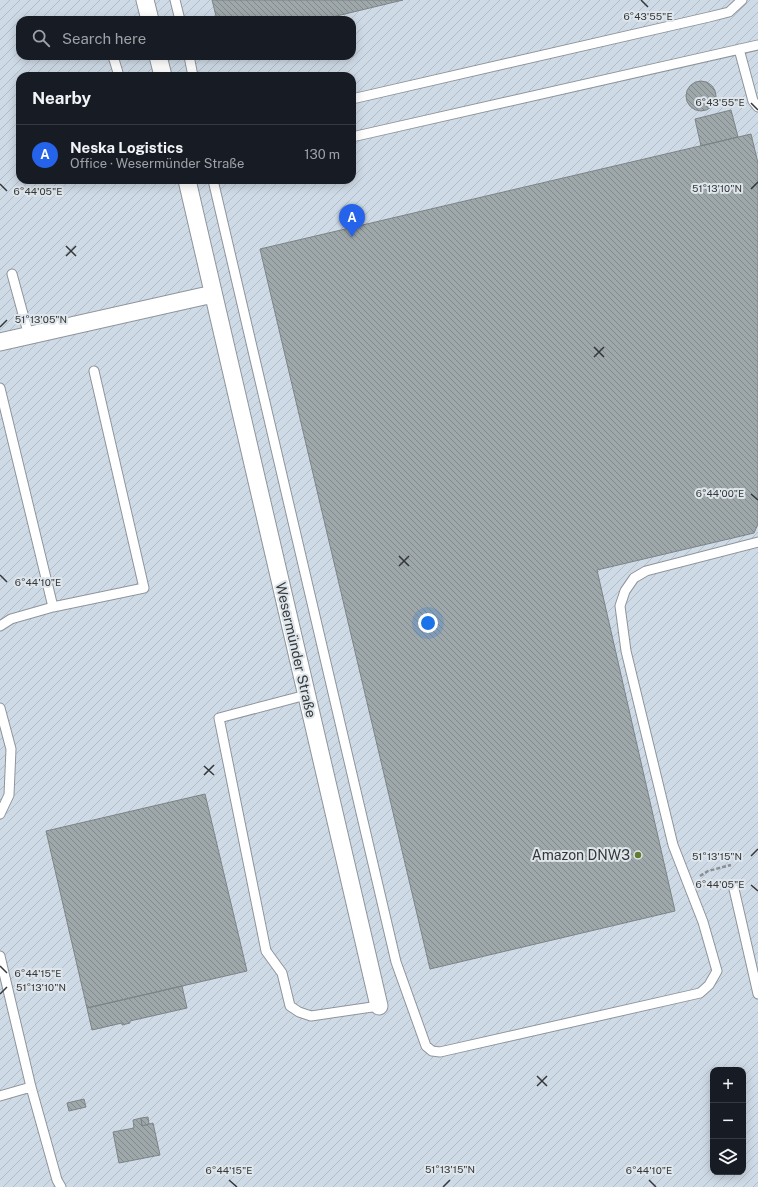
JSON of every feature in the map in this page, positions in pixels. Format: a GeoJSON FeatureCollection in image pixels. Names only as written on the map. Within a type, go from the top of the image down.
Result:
{"type":"FeatureCollection","features":[{"type":"Feature","properties":{"kind":"street"},"geometry":{"type":"LineString","coordinates":[[145,0],[149,16]]}},
{"type":"Feature","properties":{"kind":"street"},"geometry":{"type":"LineString","coordinates":[[159,60],[162,72]]}},
{"type":"Feature","properties":{"kind":"street","name":"Wesermünder Straße"},"geometry":{"type":"LineString","coordinates":[[188,184],[379,1006]]}},
{"type":"Feature","properties":{"kind":"street"},"geometry":{"type":"LineString","coordinates":[[0,342],[213,294]]}},
{"type":"Feature","properties":{"kind":"lane"},"geometry":{"type":"LineString","coordinates":[[175,0],[179,16]]}},
{"type":"Feature","properties":{"kind":"lane"},"geometry":{"type":"LineString","coordinates":[[356,99],[729,12],[742,0]]}},
{"type":"Feature","properties":{"kind":"lane"},"geometry":{"type":"LineString","coordinates":[[356,136],[758,45]]}},
{"type":"Feature","properties":{"kind":"lane"},"geometry":{"type":"LineString","coordinates":[[739,49],[753,101],[758,107]]}},
{"type":"Feature","properties":{"kind":"lane"},"geometry":{"type":"LineString","coordinates":[[114,60],[118,72]]}},
{"type":"Feature","properties":{"kind":"lane"},"geometry":{"type":"LineString","coordinates":[[190,60],[192,72]]}},
{"type":"Feature","properties":{"kind":"lane"},"geometry":{"type":"LineString","coordinates":[[214,184],[396,962],[426,1046],[432,1051],[440,1052],[700,993],[709,986],[717,971],[703,922],[673,845],[626,651],[620,606],[625,590],[634,578],[646,570],[758,542]]}},
{"type":"Feature","properties":{"kind":"lane"},"geometry":{"type":"LineString","coordinates":[[12,274],[29,336]]}},
{"type":"Feature","properties":{"kind":"lane"},"geometry":{"type":"LineString","coordinates":[[0,626],[11,619],[53,607],[144,588],[94,371]]}},
{"type":"Feature","properties":{"kind":"lane"},"geometry":{"type":"LineString","coordinates":[[0,388],[53,607]]}},
{"type":"Feature","properties":{"kind":"lane"},"geometry":{"type":"LineString","coordinates":[[306,695],[219,718],[266,951],[282,973],[290,1006],[298,1012],[311,1016],[379,1006]]}},
{"type":"Feature","properties":{"kind":"lane"},"geometry":{"type":"LineString","coordinates":[[0,708],[11,749],[9,795],[0,814]]}},
{"type":"Feature","properties":{"kind":"lane"},"geometry":{"type":"LineString","coordinates":[[734,889],[758,994]]}},
{"type":"Feature","properties":{"kind":"lane"},"geometry":{"type":"LineString","coordinates":[[0,956],[31,1087],[57,1180],[61,1187]]}},
{"type":"Feature","properties":{"kind":"lane"},"geometry":{"type":"LineString","coordinates":[[0,1096],[31,1087]]}},
{"type":"Feature","properties":{"kind":"path"},"geometry":{"type":"LineString","coordinates":[[687,882],[708,871],[731,865]]}},
{"type":"Feature","properties":{"kind":"shaded area"},"geometry":{"type":"Polygon","coordinates":[[[0,0],[758,0],[758,1187],[0,1187],[0,0]]]}},
{"type":"Feature","properties":{"kind":"building"},"geometry":{"type":"Polygon","coordinates":[[[212,0],[403,0],[337,16],[216,16],[212,0]]]}},
{"type":"Feature","properties":{"kind":"building"},"geometry":{"type":"Polygon","coordinates":[[[701,81],[712,85],[716,96],[712,107],[701,111],[690,107],[686,96],[690,85],[701,81]]]}},
{"type":"Feature","properties":{"kind":"building"},"geometry":{"type":"Polygon","coordinates":[[[731,110],[738,137],[701,146],[695,119],[731,110]]]}},
{"type":"Feature","properties":{"kind":"building"},"geometry":{"type":"Polygon","coordinates":[[[751,134],[758,163],[758,524],[754,533],[597,570],[675,911],[430,969],[260,249],[751,134]]]}},
{"type":"Feature","properties":{"kind":"building"},"geometry":{"type":"Polygon","coordinates":[[[205,794],[247,971],[87,1008],[46,831],[205,794]]]}},
{"type":"Feature","properties":{"kind":"building"},"geometry":{"type":"Polygon","coordinates":[[[182,986],[187,1008],[130,1021],[130,1023],[122,1025],[122,1023],[92,1030],[87,1008],[182,986]]]}},
{"type":"Feature","properties":{"kind":"building"},"geometry":{"type":"Polygon","coordinates":[[[84,1099],[86,1107],[69,1111],[67,1103],[84,1099]]]}},
{"type":"Feature","properties":{"kind":"building"},"geometry":{"type":"Polygon","coordinates":[[[148,1117],[149,1124],[142,1126],[141,1118],[148,1117]]]}},
{"type":"Feature","properties":{"kind":"building"},"geometry":{"type":"Polygon","coordinates":[[[141,1118],[142,1126],[153,1123],[160,1155],[119,1163],[113,1132],[134,1128],[133,1120],[141,1118]]]}},
{"type":"Feature","properties":{"kind":"place","name":"Neska Logistics"},"geometry":{"type":"Point","coordinates":[352,237]}},
{"type":"Feature","properties":{"kind":"place","name":"Amazon DNW3"},"geometry":{"type":"Point","coordinates":[638,855]}}]}
